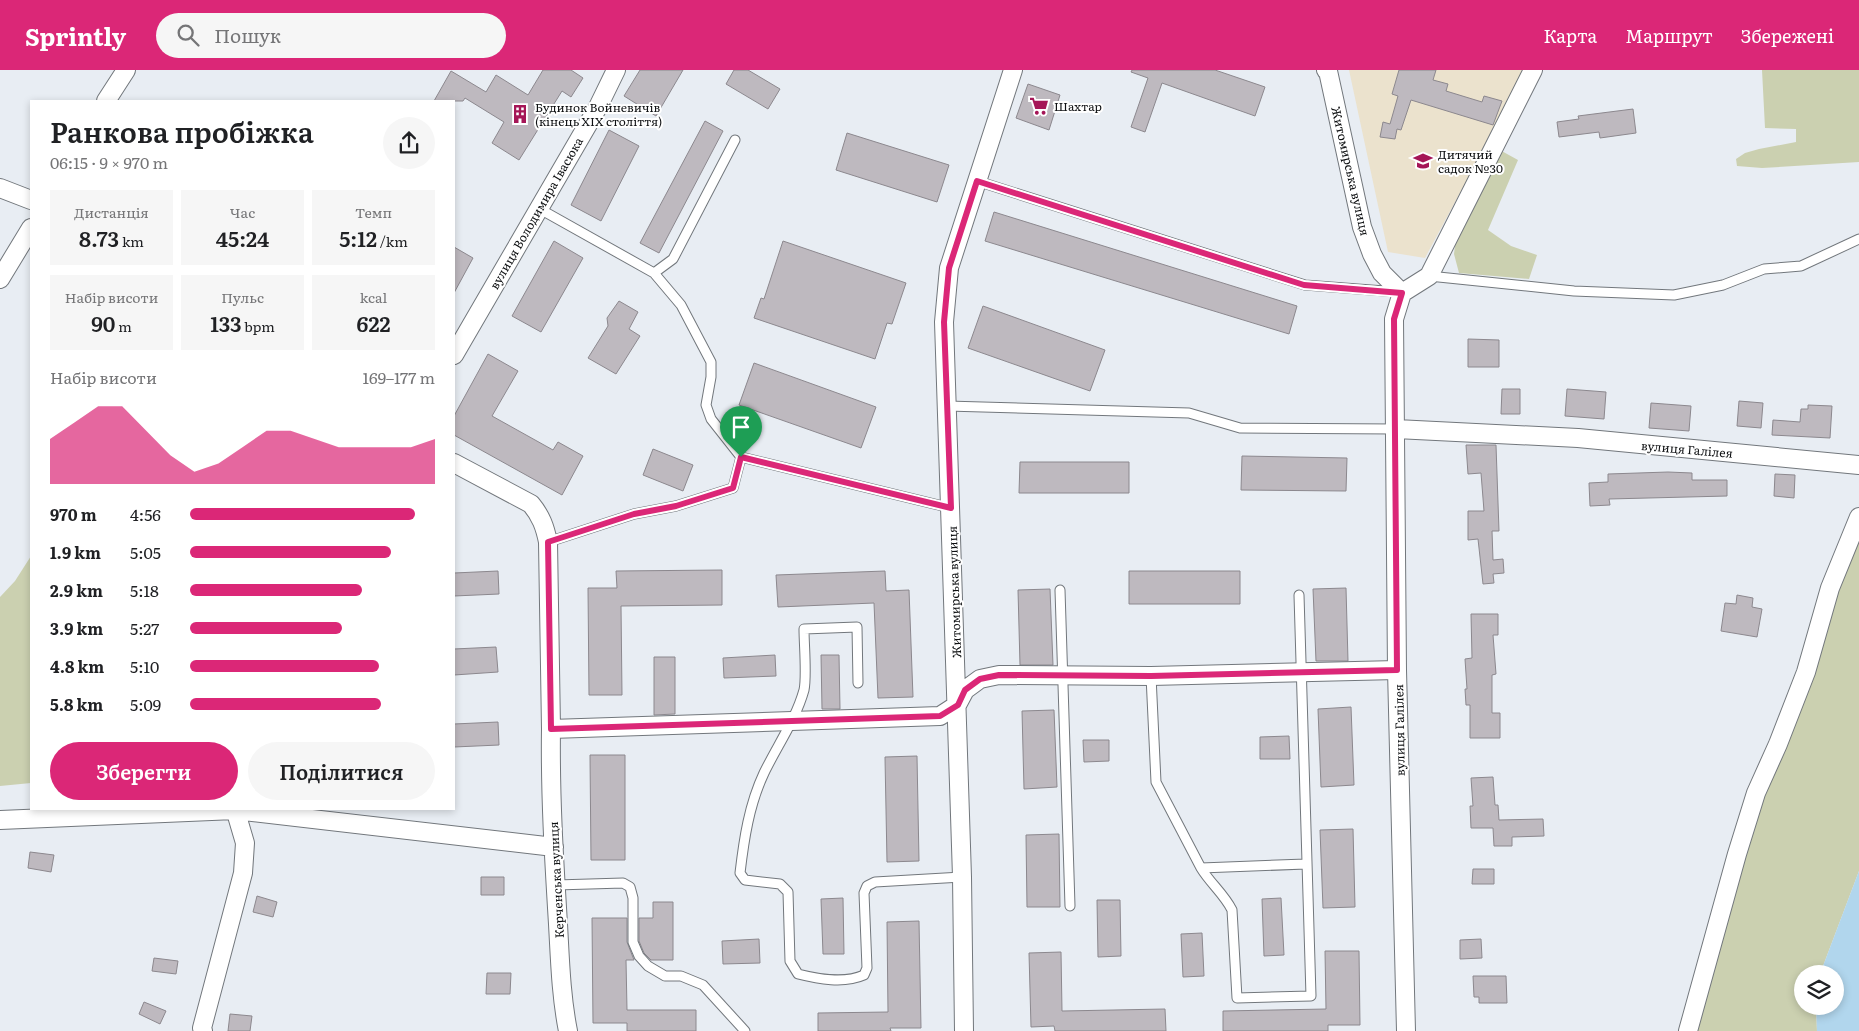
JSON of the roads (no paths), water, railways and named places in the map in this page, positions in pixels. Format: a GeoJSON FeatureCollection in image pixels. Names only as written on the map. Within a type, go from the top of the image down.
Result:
{"type":"FeatureCollection","features":[{"type":"Feature","properties":{"kind":"street"},"geometry":{"type":"LineString","coordinates":[[107,100],[126,70]]}},
{"type":"Feature","properties":{"kind":"street","name":"вулиця Володимира Івасюка"},"geometry":{"type":"LineString","coordinates":[[455,353],[598,107],[616,70]]}},
{"type":"Feature","properties":{"kind":"street","name":"Житомирська вулиця"},"geometry":{"type":"LineString","coordinates":[[964,1031],[958,705],[944,322],[949,268],[1013,70]]}},
{"type":"Feature","properties":{"kind":"street","name":"Житомирська вулиця"},"geometry":{"type":"LineString","coordinates":[[1326,70],[1328,71],[1362,227],[1372,254],[1382,273],[1402,293]]}},
{"type":"Feature","properties":{"kind":"street"},"geometry":{"type":"LineString","coordinates":[[1402,293],[1429,276],[1533,70]]}},
{"type":"Feature","properties":{"kind":"street"},"geometry":{"type":"LineString","coordinates":[[0,188],[30,200]]}},
{"type":"Feature","properties":{"kind":"street"},"geometry":{"type":"LineString","coordinates":[[0,279],[30,230]]}},
{"type":"Feature","properties":{"kind":"street","name":"вулиця Галілея"},"geometry":{"type":"LineString","coordinates":[[1402,293],[1394,319],[1397,670],[1406,1031]]}},
{"type":"Feature","properties":{"kind":"street","name":"вулиця Галілея"},"geometry":{"type":"LineString","coordinates":[[1396,429],[1578,438],[1859,465]]}},
{"type":"Feature","properties":{"kind":"street"},"geometry":{"type":"LineString","coordinates":[[455,464],[531,504],[540,514],[548,542],[551,729],[940,716],[958,705],[965,690],[980,679],[999,675],[1151,676],[1397,670]]}},
{"type":"Feature","properties":{"kind":"street"},"geometry":{"type":"LineString","coordinates":[[1688,1031],[1737,854],[1756,793],[1778,744],[1806,672],[1830,588],[1859,517]]}},
{"type":"Feature","properties":{"kind":"street","name":"Керченська вулиця"},"geometry":{"type":"LineString","coordinates":[[551,729],[550,787],[564,1009],[568,1031]]}},
{"type":"Feature","properties":{"kind":"street"},"geometry":{"type":"LineString","coordinates":[[0,820],[213,810]]}},
{"type":"Feature","properties":{"kind":"street"},"geometry":{"type":"LineString","coordinates":[[203,1031],[243,873],[245,843],[234,810]]}},
{"type":"Feature","properties":{"kind":"street"},"geometry":{"type":"LineString","coordinates":[[243,810],[554,846]]}},
{"type":"Feature","properties":{"kind":"lane"},"geometry":{"type":"LineString","coordinates":[[654,273],[673,259],[735,140]]}},
{"type":"Feature","properties":{"kind":"lane"},"geometry":{"type":"LineString","coordinates":[[977,181],[1304,285],[1402,293]]}},
{"type":"Feature","properties":{"kind":"lane"},"geometry":{"type":"LineString","coordinates":[[538,208],[654,273],[681,305],[711,362],[711,377],[706,405],[711,419],[741,457],[951,508]]}},
{"type":"Feature","properties":{"kind":"lane"},"geometry":{"type":"LineString","coordinates":[[1429,276],[1574,291],[1674,295],[1723,285],[1764,269],[1801,266],[1859,239]]}},
{"type":"Feature","properties":{"kind":"lane"},"geometry":{"type":"LineString","coordinates":[[947,406],[1189,413],[1240,428],[1396,429]]}},
{"type":"Feature","properties":{"kind":"lane"},"geometry":{"type":"LineString","coordinates":[[548,542],[634,514],[676,506],[733,488],[741,457]]}},
{"type":"Feature","properties":{"kind":"lane"},"geometry":{"type":"LineString","coordinates":[[1060,590],[1070,906]]}},
{"type":"Feature","properties":{"kind":"lane"},"geometry":{"type":"LineString","coordinates":[[1151,676],[1156,782],[1207,879],[1226,900],[1232,910],[1237,998],[1311,996],[1299,595]]}},
{"type":"Feature","properties":{"kind":"lane"},"geometry":{"type":"LineString","coordinates":[[858,684],[857,627],[804,629],[804,689],[791,721],[763,775],[746,825],[740,873],[745,880],[780,884],[788,892],[790,961],[798,974],[815,978],[854,979],[864,975],[867,968],[864,892],[867,886],[874,882],[962,877]]}},
{"type":"Feature","properties":{"kind":"lane"},"geometry":{"type":"LineString","coordinates":[[1201,868],[1306,864]]}},
{"type":"Feature","properties":{"kind":"lane"},"geometry":{"type":"LineString","coordinates":[[556,885],[623,883],[630,887],[633,898],[633,942],[639,956],[648,966],[666,976],[681,976],[703,985],[745,1031]]}},
{"type":"Feature","properties":{"kind":"water"},"geometry":{"type":"Polygon","coordinates":[[[1859,871],[1859,1031],[1817,1031],[1816,1015],[1844,1015],[1844,965],[1823,965],[1859,871]]]}},
{"type":"Feature","properties":{"kind":"place","name":"Шахтар"},"geometry":{"type":"Point","coordinates":[1039,106]}},
{"type":"Feature","properties":{"kind":"place","name":"Будинок Войневичів (кінець ХІХ століття)"},"geometry":{"type":"Point","coordinates":[520,114]}},
{"type":"Feature","properties":{"kind":"place","name":"Дитячий садок №30"},"geometry":{"type":"Point","coordinates":[1423,161]}}]}
